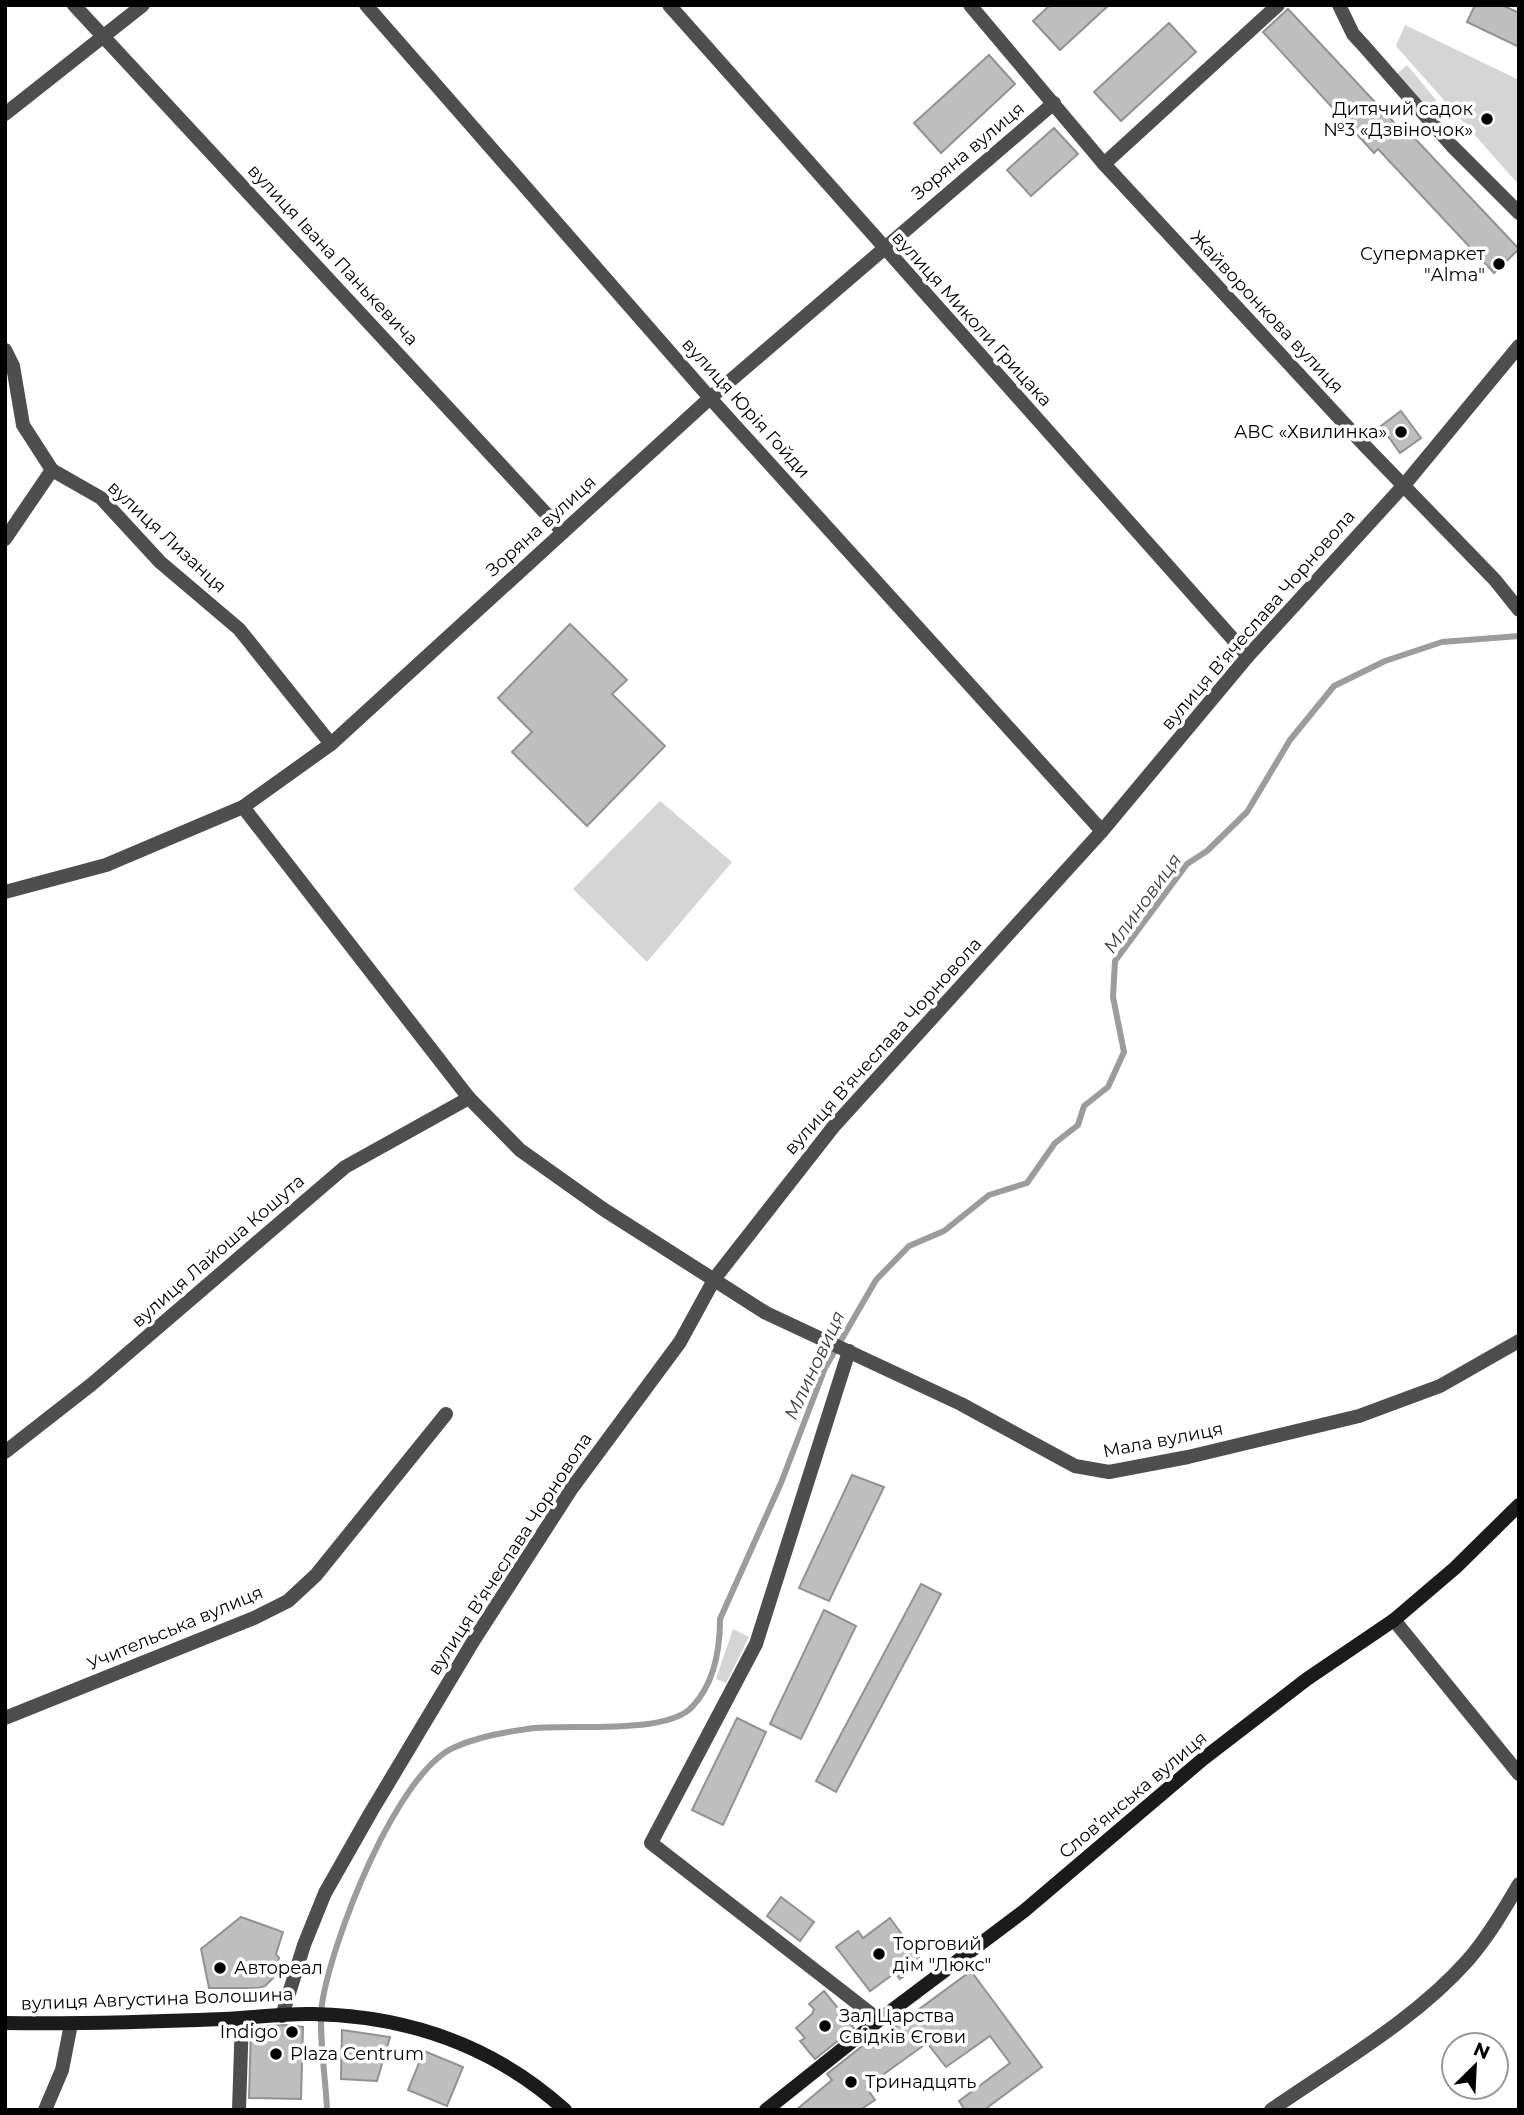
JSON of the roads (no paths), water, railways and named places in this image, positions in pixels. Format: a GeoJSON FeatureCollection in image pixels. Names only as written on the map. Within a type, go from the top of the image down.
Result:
{"type":"FeatureCollection","features":[{"type":"Feature","properties":{"kind":"street","name":"вулиця Івана Панькевича"},"geometry":{"type":"LineString","coordinates":[[74,5],[563,532]]}},
{"type":"Feature","properties":{"kind":"street"},"geometry":{"type":"LineString","coordinates":[[5,114],[105,38],[143,5]]}},
{"type":"Feature","properties":{"kind":"street","name":"вулиця Юрія Гойди"},"geometry":{"type":"LineString","coordinates":[[366,5],[710,398],[1102,831]]}},
{"type":"Feature","properties":{"kind":"street","name":"вулиця Миколи Грицака"},"geometry":{"type":"LineString","coordinates":[[669,5],[882,248],[1248,656]]}},
{"type":"Feature","properties":{"kind":"street","name":"Жайворонкова вулиця"},"geometry":{"type":"LineString","coordinates":[[970,5],[1104,164],[1367,447],[1495,580],[1519,610]]}},
{"type":"Feature","properties":{"kind":"street"},"geometry":{"type":"LineString","coordinates":[[1104,164],[1278,5]]}},
{"type":"Feature","properties":{"kind":"street"},"geometry":{"type":"LineString","coordinates":[[1339,5],[1353,34],[1364,47],[1452,146],[1519,213]]}},
{"type":"Feature","properties":{"kind":"street","name":"Зоряна вулиця"},"geometry":{"type":"LineString","coordinates":[[5,892],[106,865],[243,807],[331,744],[710,398],[1054,103]]}},
{"type":"Feature","properties":{"kind":"street"},"geometry":{"type":"LineString","coordinates":[[1405,484],[1519,346]]}},
{"type":"Feature","properties":{"kind":"street","name":"вулиця Лизанця"},"geometry":{"type":"LineString","coordinates":[[5,350],[13,366],[23,425],[52,470],[101,498],[160,562],[239,629],[331,744]]}},
{"type":"Feature","properties":{"kind":"street"},"geometry":{"type":"LineString","coordinates":[[5,539],[52,470]]}},
{"type":"Feature","properties":{"kind":"street","name":"вулиця Вʼячеслава Чорновола"},"geometry":{"type":"LineString","coordinates":[[282,2015],[304,1945],[326,1893],[370,1812],[541,1535],[572,1488],[680,1342],[715,1278],[834,1126],[1102,831],[1248,656],[1405,484]]}},
{"type":"Feature","properties":{"kind":"street","name":"Мала вулиця"},"geometry":{"type":"LineString","coordinates":[[243,807],[469,1098],[520,1150],[603,1209],[766,1312],[961,1404],[1075,1466],[1109,1472],[1188,1457],[1359,1416],[1440,1386],[1519,1341]]}},
{"type":"Feature","properties":{"kind":"street","name":"вулиця Лайоша Кошута"},"geometry":{"type":"LineString","coordinates":[[5,1452],[92,1384],[345,1167],[469,1098]]}},
{"type":"Feature","properties":{"kind":"street"},"geometry":{"type":"LineString","coordinates":[[849,1351],[756,1644],[651,1843],[879,2020]]}},
{"type":"Feature","properties":{"kind":"street","name":"Учительська вулиця"},"geometry":{"type":"LineString","coordinates":[[5,1718],[254,1618],[288,1601],[316,1575],[446,1414]]}},
{"type":"Feature","properties":{"kind":"street","name":"Словʼянська вулиця"},"geometry":{"type":"LineString","coordinates":[[766,2110],[879,2020],[1024,1912],[1213,1751],[1307,1679],[1394,1620],[1455,1568],[1519,1505]]}},
{"type":"Feature","properties":{"kind":"street"},"geometry":{"type":"LineString","coordinates":[[1394,1620],[1519,1774]]}},
{"type":"Feature","properties":{"kind":"street"},"geometry":{"type":"LineString","coordinates":[[1271,2110],[1408,2015],[1443,1986],[1470,1958],[1519,1884]]}},
{"type":"Feature","properties":{"kind":"street","name":"вулиця Августина Волошина"},"geometry":{"type":"LineString","coordinates":[[5,2023],[71,2024],[310,2014],[387,2021],[425,2030],[496,2058],[522,2074],[565,2110]]}},
{"type":"Feature","properties":{"kind":"street"},"geometry":{"type":"LineString","coordinates":[[239,2110],[242,2018]]}},
{"type":"Feature","properties":{"kind":"street"},"geometry":{"type":"LineString","coordinates":[[45,2110],[62,2070],[71,2024]]}},
{"type":"Feature","properties":{"kind":"waterway","name":"Млиновиця"},"geometry":{"type":"LineString","coordinates":[[327,2110],[321,2015],[328,1976],[352,1902],[389,1823],[411,1789],[433,1763],[455,1747],[472,1741],[527,1729],[614,1727],[660,1722],[679,1716],[692,1707],[711,1677],[719,1642],[720,1619],[781,1483],[825,1368],[876,1280],[909,1246],[944,1231],[989,1195],[1027,1183],[1055,1143],[1078,1125],[1084,1106],[1108,1087],[1124,1052],[1113,997],[1115,961],[1187,864],[1207,851],[1247,812],[1290,740],[1334,686],[1385,661],[1442,642],[1519,636]]}},
{"type":"Feature","properties":{"kind":"place","name":"Дитячий садок №3 «Дзвіночок»"},"geometry":{"type":"Point","coordinates":[1487,119]}},
{"type":"Feature","properties":{"kind":"place","name":"Супермаркет \"Alma\""},"geometry":{"type":"Point","coordinates":[1499,264]}},
{"type":"Feature","properties":{"kind":"place","name":"АВС «Хвилинка»"},"geometry":{"type":"Point","coordinates":[1401,432]}},
{"type":"Feature","properties":{"kind":"place","name":"Торговий дім \"Люкс\""},"geometry":{"type":"Point","coordinates":[879,1954]}},
{"type":"Feature","properties":{"kind":"place","name":"Автореал"},"geometry":{"type":"Point","coordinates":[220,1968]}},
{"type":"Feature","properties":{"kind":"place","name":"Зал Царства Свідків Єгови"},"geometry":{"type":"Point","coordinates":[825,2026]}},
{"type":"Feature","properties":{"kind":"place","name":"Indigo"},"geometry":{"type":"Point","coordinates":[292,2032]}},
{"type":"Feature","properties":{"kind":"place","name":"Plaza Centrum"},"geometry":{"type":"Point","coordinates":[276,2054]}},
{"type":"Feature","properties":{"kind":"place","name":"Тринадцять"},"geometry":{"type":"Point","coordinates":[851,2082]}}]}
